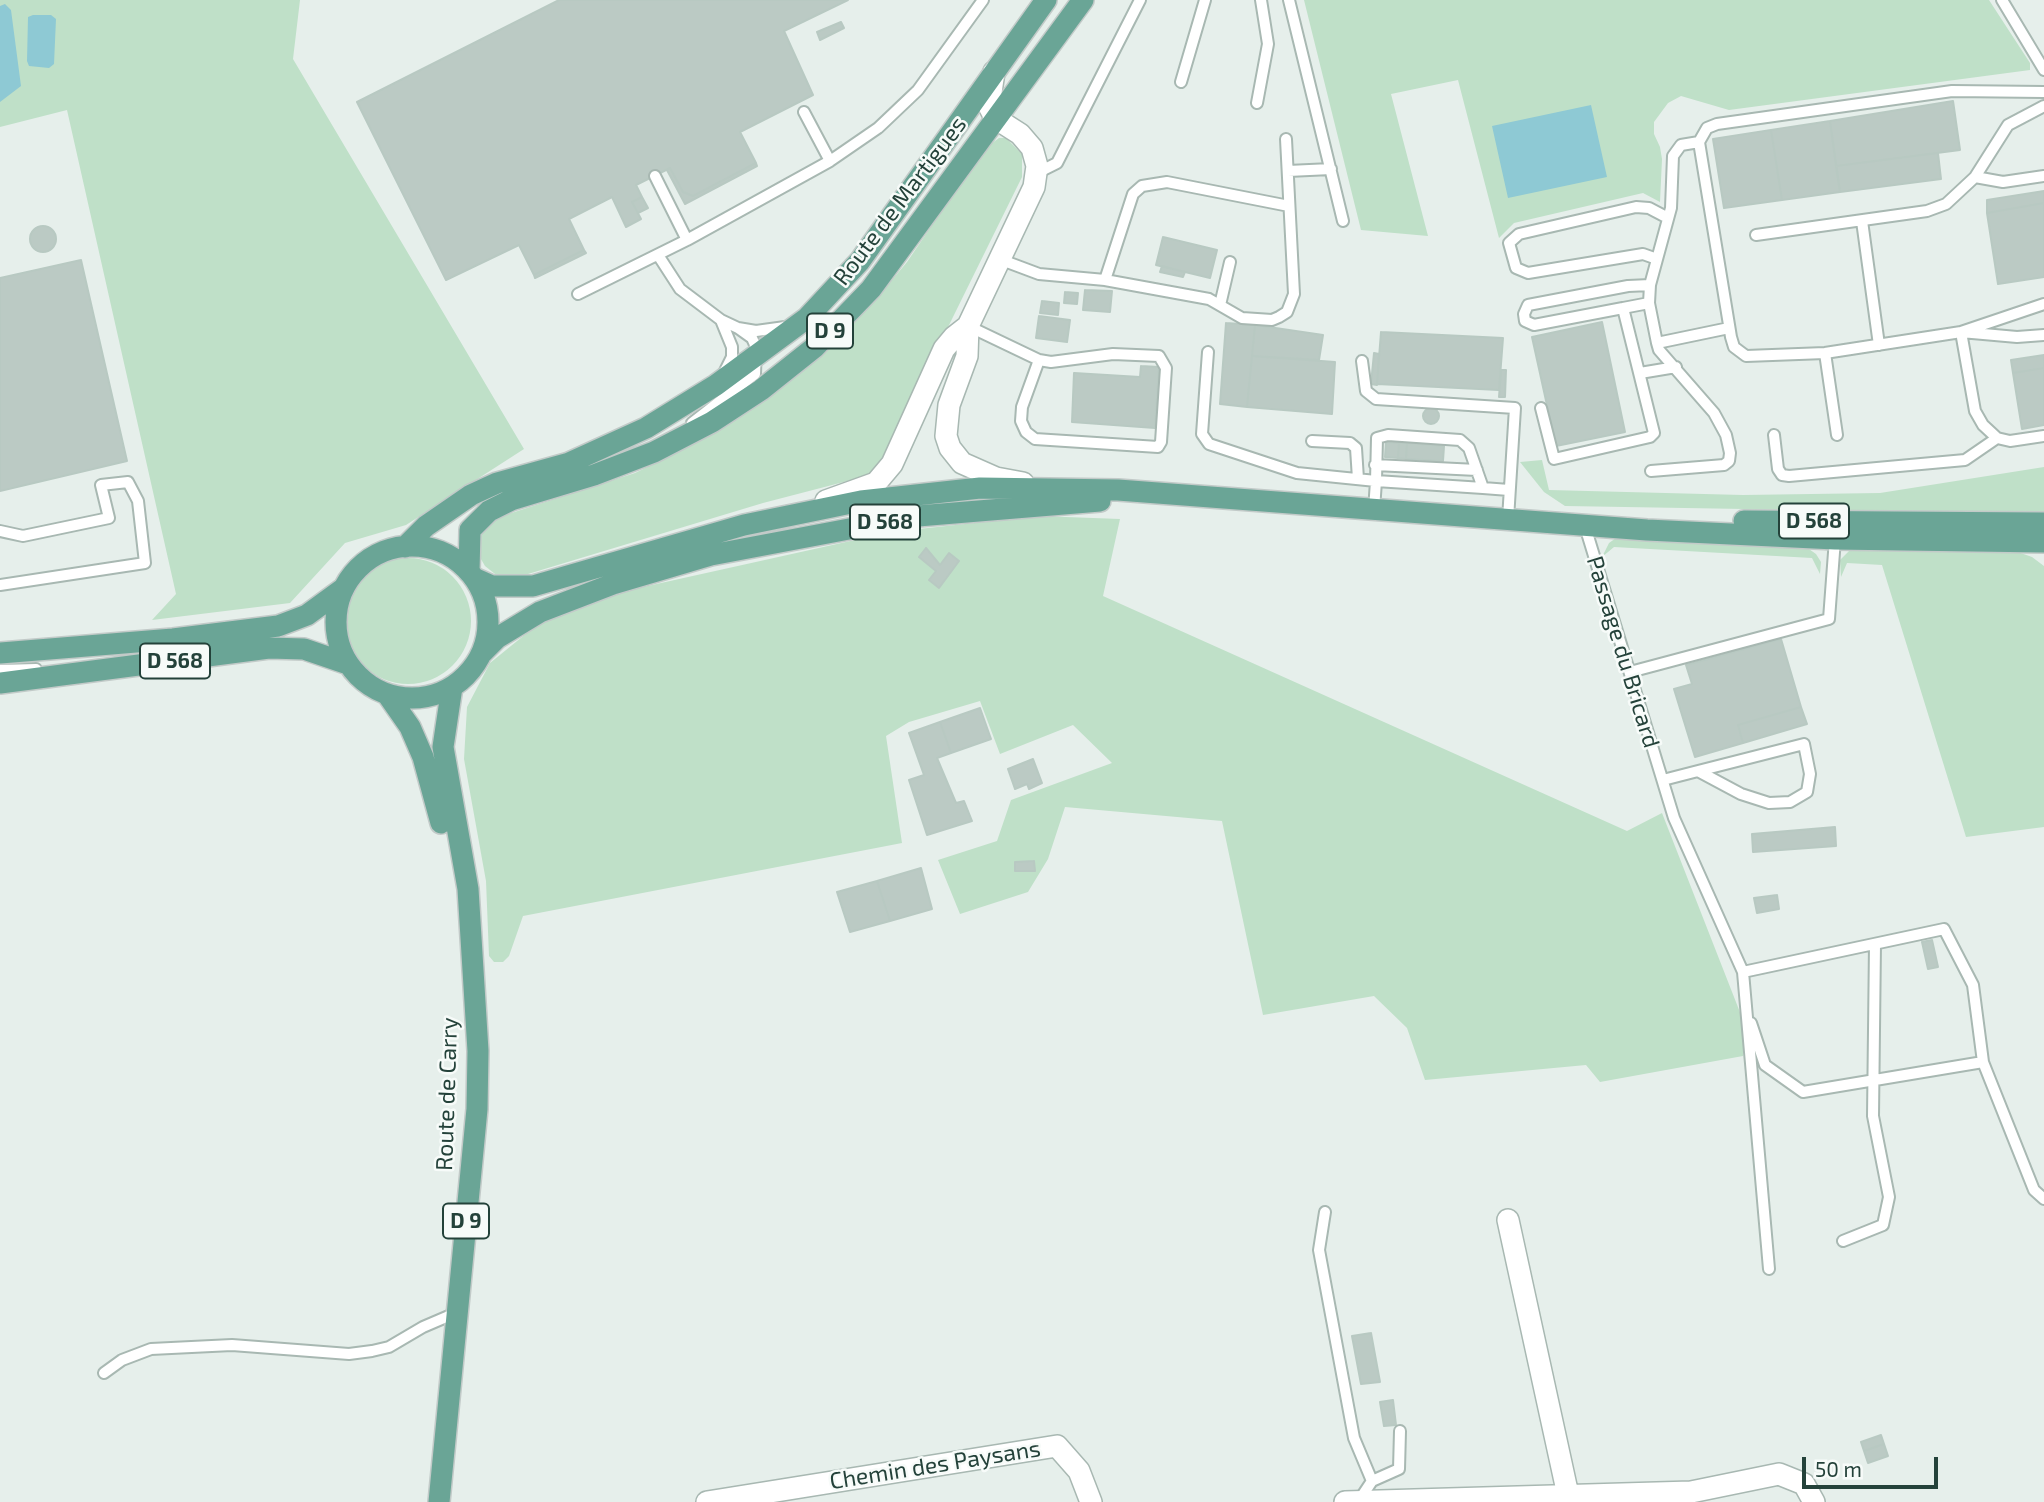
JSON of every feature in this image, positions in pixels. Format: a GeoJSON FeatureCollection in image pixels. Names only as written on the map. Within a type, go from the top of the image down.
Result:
{"type":"FeatureCollection","features":[{"type":"Feature","properties":{"kind":"main road","name":"Route de Martigues"},"geometry":{"type":"LineString","coordinates":[[405,547],[426,526],[471,495],[498,483],[569,463],[646,428],[716,385],[807,318],[860,261],[1046,0]]}},
{"type":"Feature","properties":{"kind":"main road","name":"Route de Martigues"},"geometry":{"type":"LineString","coordinates":[[471,575],[470,530],[489,511],[512,500],[594,475],[654,452],[712,422],[761,390],[815,347],[871,289],[1083,0]]}},
{"type":"Feature","properties":{"kind":"main road","name":"D 568"},"geometry":{"type":"LineString","coordinates":[[471,575],[492,586],[533,586],[784,516],[919,493],[1042,487],[1118,489],[1313,506],[1584,523],[1647,530],[1835,539],[2044,542]]}},
{"type":"Feature","properties":{"kind":"main road","name":"D 568"},"geometry":{"type":"LineString","coordinates":[[482,653],[498,638],[540,612],[613,584],[711,555],[841,529],[918,516],[1116,500],[1313,506]]}},
{"type":"Feature","properties":{"kind":"main road","name":"D 568"},"geometry":{"type":"LineString","coordinates":[[1584,523],[1642,520],[2044,523]]}},
{"type":"Feature","properties":{"kind":"main road"},"geometry":{"type":"LineString","coordinates":[[405,547],[429,548],[451,557],[471,575],[483,595],[488,614],[488,634],[482,653],[470,672],[452,687],[431,696],[409,699],[387,694],[365,682],[348,664],[339,646],[335,626],[337,607],[344,588],[356,571],[372,558],[405,547]]}},
{"type":"Feature","properties":{"kind":"main road","name":"D 568"},"geometry":{"type":"LineString","coordinates":[[0,653],[173,639],[278,626],[307,615],[344,588]]}},
{"type":"Feature","properties":{"kind":"main road","name":"D 568"},"geometry":{"type":"LineString","coordinates":[[0,683],[269,648],[304,649],[348,664]]}},
{"type":"Feature","properties":{"kind":"main road","name":"Route de Carry"},"geometry":{"type":"LineString","coordinates":[[439,1502],[477,1109],[477,1028],[468,889],[443,747],[452,687]]}},
{"type":"Feature","properties":{"kind":"main road","name":"Route de Carry"},"geometry":{"type":"LineString","coordinates":[[387,694],[410,727],[424,757],[472,939]]}},
{"type":"Feature","properties":{"kind":"street"},"geometry":{"type":"LineString","coordinates":[[784,516],[865,488],[884,475],[944,349],[968,326],[1034,187],[1036,157],[1027,141],[995,118],[989,106],[994,70]]}},
{"type":"Feature","properties":{"kind":"street"},"geometry":{"type":"LineString","coordinates":[[968,326],[967,356],[945,422],[950,449],[962,463],[977,471],[1042,487]]}},
{"type":"Feature","properties":{"kind":"street"},"geometry":{"type":"LineString","coordinates":[[1508,1220],[1568,1495]]}},
{"type":"Feature","properties":{"kind":"street","name":"Chemin des Paysans"},"geometry":{"type":"LineString","coordinates":[[707,1502],[1057,1446],[1079,1471],[1091,1502]]}},
{"type":"Feature","properties":{"kind":"street"},"geometry":{"type":"LineString","coordinates":[[1345,1502],[1691,1492],[1779,1474],[1804,1484],[1814,1502]]}},
{"type":"Feature","properties":{"kind":"lane"},"geometry":{"type":"LineString","coordinates":[[578,293],[687,240],[830,161],[878,128],[918,90],[983,0]]}},
{"type":"Feature","properties":{"kind":"lane"},"geometry":{"type":"LineString","coordinates":[[1037,173],[1057,163],[1140,0]]}},
{"type":"Feature","properties":{"kind":"lane"},"geometry":{"type":"LineString","coordinates":[[1181,82],[1205,0]]}},
{"type":"Feature","properties":{"kind":"lane"},"geometry":{"type":"LineString","coordinates":[[1257,103],[1269,44],[1261,0]]}},
{"type":"Feature","properties":{"kind":"lane"},"geometry":{"type":"LineString","coordinates":[[1289,0],[1343,221]]}},
{"type":"Feature","properties":{"kind":"lane"},"geometry":{"type":"LineString","coordinates":[[2002,0],[2044,70]]}},
{"type":"Feature","properties":{"kind":"lane"},"geometry":{"type":"LineString","coordinates":[[2044,92],[1952,91],[1717,124],[1707,128],[1699,142],[1734,347],[1746,356],[1825,353],[1961,332],[2044,304]]}},
{"type":"Feature","properties":{"kind":"lane"},"geometry":{"type":"LineString","coordinates":[[1756,235],[1927,211],[1945,204],[1975,177],[2008,125],[2044,106]]}},
{"type":"Feature","properties":{"kind":"lane"},"geometry":{"type":"LineString","coordinates":[[804,112],[830,161]]}},
{"type":"Feature","properties":{"kind":"lane"},"geometry":{"type":"LineString","coordinates":[[999,259],[1039,274],[1105,280],[1209,299],[1234,316],[1272,320],[1287,312],[1294,294],[1286,139]]}},
{"type":"Feature","properties":{"kind":"lane"},"geometry":{"type":"LineString","coordinates":[[1651,471],[1724,465],[1730,461],[1726,435],[1714,413],[1659,350],[1649,303],[1650,285],[1668,218],[1672,156],[1681,145],[1699,142]]}},
{"type":"Feature","properties":{"kind":"lane"},"geometry":{"type":"LineString","coordinates":[[1287,171],[1331,169]]}},
{"type":"Feature","properties":{"kind":"lane"},"geometry":{"type":"LineString","coordinates":[[655,176],[687,240]]}},
{"type":"Feature","properties":{"kind":"lane"},"geometry":{"type":"LineString","coordinates":[[1975,177],[2003,182],[2044,176]]}},
{"type":"Feature","properties":{"kind":"lane"},"geometry":{"type":"LineString","coordinates":[[1105,280],[1133,194],[1142,186],[1167,182],[1289,206]]}},
{"type":"Feature","properties":{"kind":"lane"},"geometry":{"type":"LineString","coordinates":[[1657,259],[1643,254],[1528,273],[1516,268],[1509,243],[1519,234],[1636,207],[1648,208],[1668,218]]}},
{"type":"Feature","properties":{"kind":"lane"},"geometry":{"type":"LineString","coordinates":[[1861,220],[1880,345]]}},
{"type":"Feature","properties":{"kind":"lane"},"geometry":{"type":"LineString","coordinates":[[654,452],[749,381],[755,374],[757,356],[752,338],[721,320],[680,289],[658,255]]}},
{"type":"Feature","properties":{"kind":"lane"},"geometry":{"type":"LineString","coordinates":[[1220,305],[1230,262]]}},
{"type":"Feature","properties":{"kind":"lane"},"geometry":{"type":"LineString","coordinates":[[1649,303],[1534,325],[1528,324],[1524,314],[1528,305],[1628,286],[1650,285]]}},
{"type":"Feature","properties":{"kind":"lane"},"geometry":{"type":"LineString","coordinates":[[1541,408],[1554,458],[1650,437],[1654,427],[1623,308]]}},
{"type":"Feature","properties":{"kind":"lane"},"geometry":{"type":"LineString","coordinates":[[738,328],[773,330],[807,318]]}},
{"type":"Feature","properties":{"kind":"lane"},"geometry":{"type":"LineString","coordinates":[[716,385],[732,357],[730,336],[721,320]]}},
{"type":"Feature","properties":{"kind":"lane"},"geometry":{"type":"LineString","coordinates":[[968,326],[1039,360],[1051,362],[1113,354],[1159,356],[1166,368],[1161,442],[1158,447],[1035,439],[1026,432],[1021,421],[1022,407],[1039,360]]}},
{"type":"Feature","properties":{"kind":"lane"},"geometry":{"type":"LineString","coordinates":[[1657,343],[1730,328]]}},
{"type":"Feature","properties":{"kind":"lane"},"geometry":{"type":"LineString","coordinates":[[1961,332],[2017,337],[2044,335]]}},
{"type":"Feature","properties":{"kind":"lane"},"geometry":{"type":"LineString","coordinates":[[1961,332],[1975,411],[1983,425],[1997,439],[2010,441],[2044,436]]}},
{"type":"Feature","properties":{"kind":"lane"},"geometry":{"type":"LineString","coordinates":[[1208,352],[1202,434],[1209,444],[1297,473],[1509,490]]}},
{"type":"Feature","properties":{"kind":"lane"},"geometry":{"type":"LineString","coordinates":[[1825,353],[1837,435]]}},
{"type":"Feature","properties":{"kind":"lane"},"geometry":{"type":"LineString","coordinates":[[1362,361],[1366,391],[1376,399],[1515,408],[1508,519]]}},
{"type":"Feature","properties":{"kind":"lane"},"geometry":{"type":"LineString","coordinates":[[1640,373],[1676,367]]}},
{"type":"Feature","properties":{"kind":"lane"},"geometry":{"type":"LineString","coordinates":[[1774,435],[1778,470],[1789,477],[1965,460],[1997,439]]}},
{"type":"Feature","properties":{"kind":"lane"},"geometry":{"type":"LineString","coordinates":[[1374,510],[1377,438],[1465,443],[1483,488]]}},
{"type":"Feature","properties":{"kind":"lane"},"geometry":{"type":"LineString","coordinates":[[1312,441],[1350,443],[1356,448],[1358,479]]}},
{"type":"Feature","properties":{"kind":"lane"},"geometry":{"type":"LineString","coordinates":[[1375,465],[1392,462],[1419,463],[1477,470]]}},
{"type":"Feature","properties":{"kind":"lane"},"geometry":{"type":"LineString","coordinates":[[0,531],[23,536],[109,518],[101,485],[128,482],[138,501],[145,563],[0,585]]}},
{"type":"Feature","properties":{"kind":"lane","name":"Passage du Bricard"},"geometry":{"type":"LineString","coordinates":[[1584,523],[1674,818],[1742,972],[1745,1006]]}},
{"type":"Feature","properties":{"kind":"lane"},"geometry":{"type":"LineString","coordinates":[[1629,672],[1829,619],[1835,539]]}},
{"type":"Feature","properties":{"kind":"lane"},"geometry":{"type":"LineString","coordinates":[[0,643],[173,639]]}},
{"type":"Feature","properties":{"kind":"lane"},"geometry":{"type":"LineString","coordinates":[[0,670],[117,668]]}},
{"type":"Feature","properties":{"kind":"lane"},"geometry":{"type":"LineString","coordinates":[[1663,780],[1698,771],[1804,744],[1810,774],[1807,792],[1790,802],[1769,803],[1741,794],[1698,771]]}},
{"type":"Feature","properties":{"kind":"lane"},"geometry":{"type":"LineString","coordinates":[[1742,972],[1944,929],[1973,985],[1983,1062],[2034,1190],[2044,1199]]}},
{"type":"Feature","properties":{"kind":"lane"},"geometry":{"type":"LineString","coordinates":[[1843,1241],[1883,1225],[1889,1197],[1873,1116],[1871,1081],[1875,944]]}},
{"type":"Feature","properties":{"kind":"lane"},"geometry":{"type":"LineString","coordinates":[[1745,1006],[1765,1065],[1803,1093],[1983,1062]]}},
{"type":"Feature","properties":{"kind":"lane"},"geometry":{"type":"LineString","coordinates":[[1745,1006],[1769,1269]]}},
{"type":"Feature","properties":{"kind":"lane"},"geometry":{"type":"LineString","coordinates":[[1325,1212],[1319,1250],[1354,1438],[1372,1481]]}},
{"type":"Feature","properties":{"kind":"lane"},"geometry":{"type":"LineString","coordinates":[[104,1373],[122,1360],[151,1349],[232,1345],[283,1346],[349,1354],[372,1351],[389,1347],[423,1327],[458,1312]]}},
{"type":"Feature","properties":{"kind":"lane"},"geometry":{"type":"LineString","coordinates":[[1358,1502],[1372,1481],[1399,1469],[1400,1431]]}},
{"type":"Feature","properties":{"kind":"green space"},"geometry":{"type":"Polygon","coordinates":[[[0,0],[300,0],[293,59],[524,449],[406,525],[345,543],[290,603],[152,620],[176,594],[67,110],[0,127],[0,0]]]}},
{"type":"Feature","properties":{"kind":"green space"},"geometry":{"type":"Polygon","coordinates":[[[1304,0],[1989,0],[2030,63],[2030,70],[1729,110],[1681,96],[1668,103],[1654,122],[1654,134],[1662,159],[1660,202],[1643,193],[1514,223],[1499,238],[1458,80],[1391,94],[1428,236],[1361,230],[1304,0]]]}},
{"type":"Feature","properties":{"kind":"green space"},"geometry":{"type":"Polygon","coordinates":[[[999,138],[1006,138],[1022,154],[1022,177],[883,459],[874,471],[859,478],[763,503],[528,574],[512,577],[495,574],[485,566],[478,554],[478,540],[484,527],[496,518],[635,473],[686,448],[752,405],[877,298],[907,262],[984,149],[999,138]]]}},
{"type":"Feature","properties":{"kind":"green space"},"geometry":{"type":"Polygon","coordinates":[[[1542,460],[1549,490],[1743,495],[1880,493],[2044,467],[2044,514],[1565,506],[1544,492],[1520,462],[1542,460]]]}},
{"type":"Feature","properties":{"kind":"green space"},"geometry":{"type":"Polygon","coordinates":[[[1039,516],[1120,519],[1103,596],[1627,831],[1662,813],[1743,1020],[1743,1056],[1600,1082],[1586,1065],[1425,1080],[1407,1028],[1374,996],[1263,1015],[1222,821],[1065,807],[1048,859],[1028,892],[960,914],[938,860],[997,841],[1011,800],[1112,763],[1073,725],[1000,754],[980,701],[909,722],[886,736],[902,843],[523,916],[509,956],[503,962],[494,962],[489,956],[486,881],[464,759],[467,707],[490,663],[538,624],[616,593],[891,532],[1039,516]]]}},
{"type":"Feature","properties":{"kind":"green space"},"geometry":{"type":"Polygon","coordinates":[[[1619,536],[1806,547],[1816,554],[1821,562],[1820,574],[1812,558],[1614,547],[1602,557],[1609,543],[1619,536]]]}},
{"type":"Feature","properties":{"kind":"green space"},"geometry":{"type":"Polygon","coordinates":[[[1868,547],[2015,551],[2032,557],[2044,566],[2044,827],[1966,837],[1882,565],[1847,563],[1841,577],[1840,560],[1849,551],[1868,547]]]}},
{"type":"Feature","properties":{"kind":"green space"},"geometry":{"type":"Polygon","coordinates":[[[408,558],[432,563],[453,576],[466,597],[471,621],[466,645],[453,666],[432,679],[408,684],[384,679],[363,666],[350,645],[345,621],[350,597],[363,576],[384,563],[408,558]]]}},
{"type":"Feature","properties":{"kind":"water"},"geometry":{"type":"Polygon","coordinates":[[[5,4],[11,10],[21,86],[0,102],[0,6],[5,4]]]}},
{"type":"Feature","properties":{"kind":"water"},"geometry":{"type":"Polygon","coordinates":[[[51,15],[56,19],[54,64],[49,68],[29,66],[27,61],[28,17],[51,15]]]}},
{"type":"Feature","properties":{"kind":"water"},"geometry":{"type":"Polygon","coordinates":[[[1591,105],[1607,177],[1508,198],[1492,126],[1591,105]]]}},
{"type":"Feature","properties":{"kind":"building"},"geometry":{"type":"Polygon","coordinates":[[[559,0],[848,0],[784,31],[813,95],[740,132],[756,163],[693,196],[683,192],[670,168],[636,185],[642,197],[632,202],[641,219],[626,227],[612,197],[569,219],[584,250],[534,275],[519,245],[446,280],[357,102],[559,0]]]}},
{"type":"Feature","properties":{"kind":"building"},"geometry":{"type":"Polygon","coordinates":[[[841,22],[844,28],[820,40],[817,32],[841,22]]]}},
{"type":"Feature","properties":{"kind":"building"},"geometry":{"type":"Polygon","coordinates":[[[1953,101],[1960,150],[1836,166],[1830,121],[1953,101]]]}},
{"type":"Feature","properties":{"kind":"building"},"geometry":{"type":"Polygon","coordinates":[[[1830,121],[1840,192],[1782,200],[1771,130],[1830,121]]]}},
{"type":"Feature","properties":{"kind":"building"},"geometry":{"type":"Polygon","coordinates":[[[1771,130],[1782,200],[1724,208],[1713,139],[1771,130]]]}},
{"type":"Feature","properties":{"kind":"building"},"geometry":{"type":"Polygon","coordinates":[[[1938,153],[1941,179],[1840,192],[1836,166],[1938,153]]]}},
{"type":"Feature","properties":{"kind":"building"},"geometry":{"type":"Polygon","coordinates":[[[756,163],[757,166],[685,204],[667,170],[670,168],[683,192],[693,196],[756,163]]]}},
{"type":"Feature","properties":{"kind":"building"},"geometry":{"type":"Polygon","coordinates":[[[2044,191],[2044,203],[1987,213],[1987,200],[2044,191]]]}},
{"type":"Feature","properties":{"kind":"building"},"geometry":{"type":"Polygon","coordinates":[[[642,197],[648,208],[638,213],[632,202],[642,197]]]}},
{"type":"Feature","properties":{"kind":"building"},"geometry":{"type":"Polygon","coordinates":[[[2044,203],[2044,277],[1998,284],[1987,213],[2044,203]]]}},
{"type":"Feature","properties":{"kind":"building"},"geometry":{"type":"Polygon","coordinates":[[[43,226],[52,230],[56,239],[52,248],[43,252],[34,248],[30,239],[34,230],[43,226]]]}},
{"type":"Feature","properties":{"kind":"building"},"geometry":{"type":"Polygon","coordinates":[[[1163,237],[1217,250],[1210,278],[1156,265],[1163,237]]]}},
{"type":"Feature","properties":{"kind":"building"},"geometry":{"type":"Polygon","coordinates":[[[584,250],[586,253],[535,278],[534,275],[584,250]]]}},
{"type":"Feature","properties":{"kind":"building"},"geometry":{"type":"Polygon","coordinates":[[[81,260],[127,461],[0,491],[0,278],[81,260]]]}},
{"type":"Feature","properties":{"kind":"building"},"geometry":{"type":"Polygon","coordinates":[[[1162,266],[1185,272],[1183,277],[1160,272],[1162,266]]]}},
{"type":"Feature","properties":{"kind":"building"},"geometry":{"type":"Polygon","coordinates":[[[1085,290],[1112,291],[1110,312],[1083,310],[1085,290]]]}},
{"type":"Feature","properties":{"kind":"building"},"geometry":{"type":"Polygon","coordinates":[[[1065,292],[1078,293],[1077,304],[1064,303],[1065,292]]]}},
{"type":"Feature","properties":{"kind":"building"},"geometry":{"type":"Polygon","coordinates":[[[1042,301],[1059,303],[1058,315],[1040,313],[1042,301]]]}},
{"type":"Feature","properties":{"kind":"building"},"geometry":{"type":"Polygon","coordinates":[[[1039,316],[1070,320],[1067,342],[1036,338],[1039,316]]]}},
{"type":"Feature","properties":{"kind":"building"},"geometry":{"type":"Polygon","coordinates":[[[1602,322],[1625,432],[1556,446],[1532,337],[1602,322]]]}},
{"type":"Feature","properties":{"kind":"building"},"geometry":{"type":"Polygon","coordinates":[[[1226,323],[1255,325],[1247,407],[1220,404],[1226,323]]]}},
{"type":"Feature","properties":{"kind":"building"},"geometry":{"type":"Polygon","coordinates":[[[1255,325],[1323,335],[1319,360],[1252,356],[1255,325]]]}},
{"type":"Feature","properties":{"kind":"building"},"geometry":{"type":"Polygon","coordinates":[[[1381,332],[1503,338],[1499,390],[1377,384],[1381,332]]]}},
{"type":"Feature","properties":{"kind":"building"},"geometry":{"type":"Polygon","coordinates":[[[1374,353],[1379,354],[1377,385],[1371,384],[1374,353]]]}},
{"type":"Feature","properties":{"kind":"building"},"geometry":{"type":"Polygon","coordinates":[[[2044,355],[2044,368],[2013,373],[2011,360],[2044,355]]]}},
{"type":"Feature","properties":{"kind":"building"},"geometry":{"type":"Polygon","coordinates":[[[1252,356],[1335,362],[1332,414],[1247,407],[1252,356]]]}},
{"type":"Feature","properties":{"kind":"building"},"geometry":{"type":"Polygon","coordinates":[[[1141,366],[1159,367],[1155,428],[1072,422],[1074,373],[1140,377],[1141,366]]]}},
{"type":"Feature","properties":{"kind":"building"},"geometry":{"type":"Polygon","coordinates":[[[2044,368],[2044,425],[2022,429],[2013,373],[2044,368]]]}},
{"type":"Feature","properties":{"kind":"building"},"geometry":{"type":"Polygon","coordinates":[[[1501,370],[1506,370],[1505,397],[1499,397],[1501,370]]]}},
{"type":"Feature","properties":{"kind":"building"},"geometry":{"type":"Polygon","coordinates":[[[1431,408],[1437,410],[1437,422],[1431,424],[1425,422],[1423,416],[1425,410],[1431,408]]]}},
{"type":"Feature","properties":{"kind":"building"},"geometry":{"type":"Polygon","coordinates":[[[1386,442],[1399,443],[1398,458],[1385,457],[1386,442]]]}},
{"type":"Feature","properties":{"kind":"building"},"geometry":{"type":"Polygon","coordinates":[[[1399,443],[1407,443],[1406,459],[1398,458],[1399,443]]]}},
{"type":"Feature","properties":{"kind":"building"},"geometry":{"type":"Polygon","coordinates":[[[1407,443],[1444,446],[1443,461],[1406,459],[1407,443]]]}},
{"type":"Feature","properties":{"kind":"building"},"geometry":{"type":"Polygon","coordinates":[[[926,548],[940,565],[949,553],[959,561],[939,588],[929,580],[936,571],[919,557],[926,548]]]}},
{"type":"Feature","properties":{"kind":"building"},"geometry":{"type":"Polygon","coordinates":[[[1781,639],[1801,707],[1738,725],[1743,743],[1695,757],[1674,689],[1692,684],[1686,665],[1781,639]]]}},
{"type":"Feature","properties":{"kind":"building"},"geometry":{"type":"Polygon","coordinates":[[[1801,707],[1807,724],[1743,743],[1738,725],[1801,707]]]}},
{"type":"Feature","properties":{"kind":"building"},"geometry":{"type":"Polygon","coordinates":[[[980,708],[991,739],[951,753],[940,722],[980,708]]]}},
{"type":"Feature","properties":{"kind":"building"},"geometry":{"type":"Polygon","coordinates":[[[940,722],[951,753],[937,758],[956,803],[964,801],[972,821],[927,835],[909,780],[924,775],[909,733],[940,722]]]}},
{"type":"Feature","properties":{"kind":"building"},"geometry":{"type":"Polygon","coordinates":[[[1033,759],[1042,783],[1029,789],[1027,784],[1015,789],[1008,769],[1033,759]]]}},
{"type":"Feature","properties":{"kind":"building"},"geometry":{"type":"Polygon","coordinates":[[[1835,827],[1836,846],[1753,852],[1752,834],[1835,827]]]}},
{"type":"Feature","properties":{"kind":"building"},"geometry":{"type":"Polygon","coordinates":[[[1034,861],[1035,871],[1015,871],[1015,862],[1034,861]]]}},
{"type":"Feature","properties":{"kind":"building"},"geometry":{"type":"Polygon","coordinates":[[[921,868],[932,909],[890,921],[877,881],[921,868]]]}},
{"type":"Feature","properties":{"kind":"building"},"geometry":{"type":"Polygon","coordinates":[[[877,881],[890,921],[850,932],[837,892],[877,881]]]}},
{"type":"Feature","properties":{"kind":"building"},"geometry":{"type":"Polygon","coordinates":[[[1777,895],[1779,909],[1757,913],[1754,898],[1777,895]]]}},
{"type":"Feature","properties":{"kind":"building"},"geometry":{"type":"Polygon","coordinates":[[[1932,940],[1938,967],[1928,969],[1922,942],[1932,940]]]}},
{"type":"Feature","properties":{"kind":"building"},"geometry":{"type":"Polygon","coordinates":[[[1371,1333],[1380,1382],[1361,1384],[1352,1336],[1371,1333]]]}},
{"type":"Feature","properties":{"kind":"building"},"geometry":{"type":"Polygon","coordinates":[[[1393,1400],[1396,1425],[1384,1426],[1380,1402],[1393,1400]]]}},
{"type":"Feature","properties":{"kind":"building"},"geometry":{"type":"Polygon","coordinates":[[[1881,1435],[1884,1444],[1864,1451],[1861,1442],[1881,1435]]]}},
{"type":"Feature","properties":{"kind":"building"},"geometry":{"type":"Polygon","coordinates":[[[1884,1444],[1888,1456],[1868,1463],[1864,1451],[1884,1444]]]}}]}
